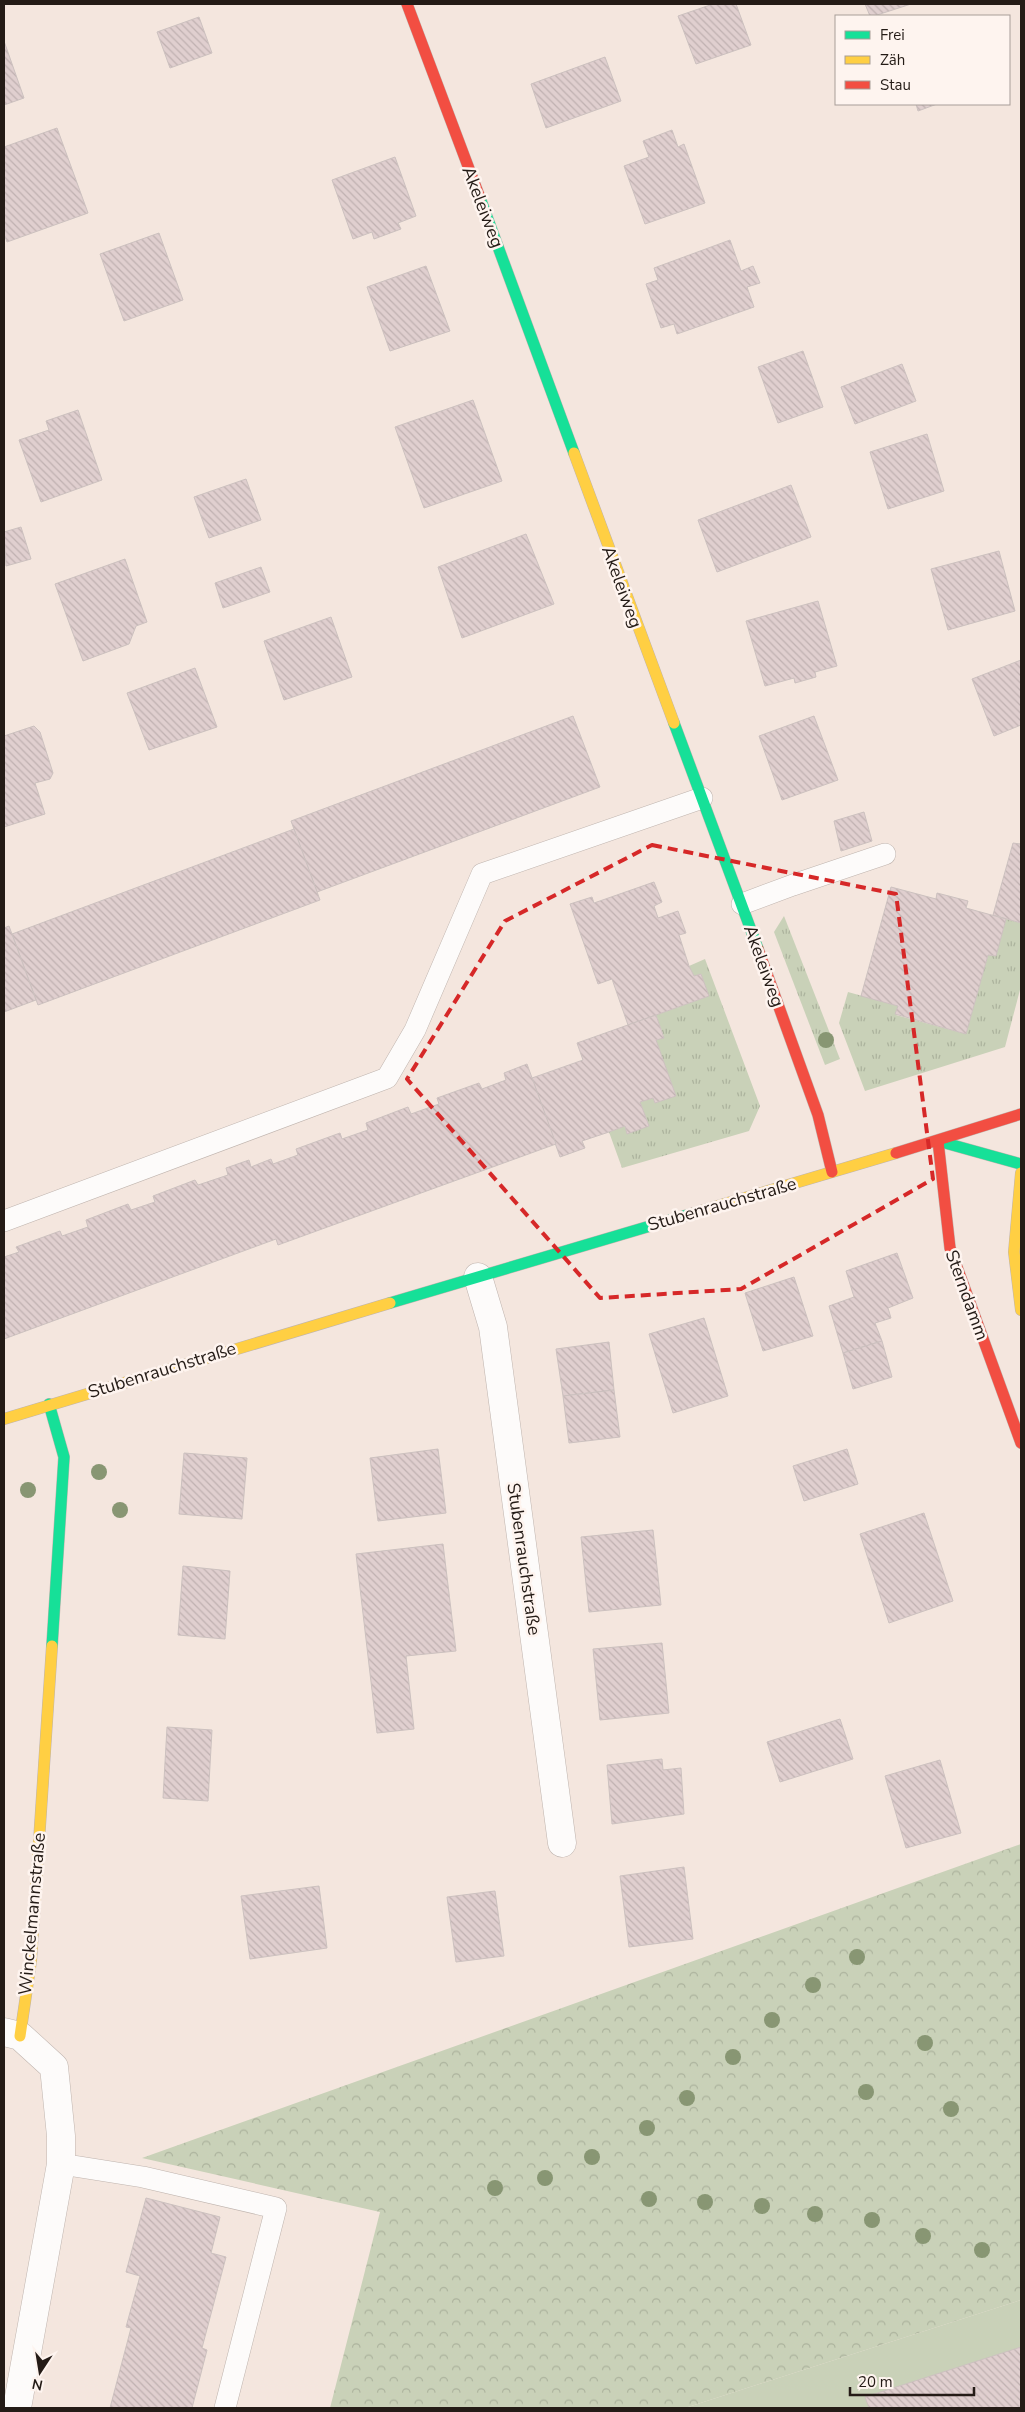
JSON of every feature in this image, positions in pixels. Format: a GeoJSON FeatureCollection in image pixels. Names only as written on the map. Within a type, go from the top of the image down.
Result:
{"type":"FeatureCollection","features":[{"type":"Feature","properties":{"kind":"street","name":"Akeleiweg"},"geometry":{"type":"LineString","coordinates":[[408,4],[632,615],[742,904],[818,1115],[832,1172]]}},
{"type":"Feature","properties":{"kind":"street","name":"Stubenrauchstraße"},"geometry":{"type":"LineString","coordinates":[[4,1419],[478,1276],[938,1141],[1021,1114]]}},
{"type":"Feature","properties":{"kind":"street"},"geometry":{"type":"LineString","coordinates":[[938,1141],[1021,1164]]}},
{"type":"Feature","properties":{"kind":"street","name":"Sterndamm"},"geometry":{"type":"LineString","coordinates":[[938,1141],[950,1248],[1021,1443]]}},
{"type":"Feature","properties":{"kind":"street"},"geometry":{"type":"LineString","coordinates":[[1021,1173],[1014,1252],[1021,1310]]}},
{"type":"Feature","properties":{"kind":"street","name":"Stubenrauchstraße"},"geometry":{"type":"LineString","coordinates":[[478,1276],[493,1327],[562,1843]]}},
{"type":"Feature","properties":{"kind":"street","name":"Winckelmannstraße"},"geometry":{"type":"LineString","coordinates":[[17,2408],[61,2164],[61,2136],[54,2066],[12,2034],[31,1961],[64,1457],[49,1404]]}},
{"type":"Feature","properties":{"kind":"lane"},"geometry":{"type":"LineString","coordinates":[[4,1221],[387,1078],[415,1030],[482,874],[702,798]]}},
{"type":"Feature","properties":{"kind":"lane"},"geometry":{"type":"LineString","coordinates":[[742,904],[792,884],[885,854]]}},
{"type":"Feature","properties":{"kind":"lane"},"geometry":{"type":"LineString","coordinates":[[61,2164],[143,2177],[276,2208],[225,2408]]}},
{"type":"Feature","properties":{"kind":"highlighted area"},"geometry":{"type":"Polygon","coordinates":[[[652,845],[896,894],[933,1179],[741,1289],[600,1298],[407,1079],[505,921],[652,845]]]}},
{"type":"Feature","properties":{"kind":"green space"},"geometry":{"type":"Polygon","coordinates":[[[784,916],[840,1059],[825,1065],[774,932],[784,916]]]}},
{"type":"Feature","properties":{"kind":"green space"},"geometry":{"type":"Polygon","coordinates":[[[1006,919],[1021,923],[1021,986],[1005,1047],[865,1091],[839,1023],[848,992],[898,1006],[896,1015],[966,1034],[988,955],[996,956],[1006,919]]]}},
{"type":"Feature","properties":{"kind":"green space"},"geometry":{"type":"Polygon","coordinates":[[[705,959],[760,1106],[749,1131],[622,1168],[609,1132],[625,1126],[627,1133],[649,1126],[640,1102],[653,1098],[655,1103],[676,1096],[656,1040],[664,1037],[656,1015],[709,996],[701,974],[694,976],[689,966],[705,959]]]}},
{"type":"Feature","properties":{"kind":"green space"},"geometry":{"type":"Polygon","coordinates":[[[1021,1844],[1021,2300],[685,2408],[330,2408],[380,2212],[142,2158],[1021,1844]]]}},
{"type":"Feature","properties":{"kind":"green space"},"geometry":{"type":"Polygon","coordinates":[[[1021,2300],[1021,2408],[685,2408],[1021,2300]]]}},
{"type":"Feature","properties":{"kind":"building"},"geometry":{"type":"Polygon","coordinates":[[[713,4],[736,4],[751,45],[696,64],[678,16],[713,4]]]}},
{"type":"Feature","properties":{"kind":"building"},"geometry":{"type":"Polygon","coordinates":[[[865,4],[911,4],[877,15],[870,15],[865,4]]]}},
{"type":"Feature","properties":{"kind":"building"},"geometry":{"type":"Polygon","coordinates":[[[199,17],[212,53],[170,68],[157,32],[199,17]]]}},
{"type":"Feature","properties":{"kind":"building"},"geometry":{"type":"Polygon","coordinates":[[[4,41],[24,98],[4,105],[4,41]]]}},
{"type":"Feature","properties":{"kind":"building"},"geometry":{"type":"Polygon","coordinates":[[[605,57],[621,101],[546,128],[531,84],[605,57]]]}},
{"type":"Feature","properties":{"kind":"building"},"geometry":{"type":"Polygon","coordinates":[[[916,105],[934,105],[918,111],[916,105]]]}},
{"type":"Feature","properties":{"kind":"building"},"geometry":{"type":"Polygon","coordinates":[[[57,128],[88,213],[7,242],[4,234],[4,147],[57,128]]]}},
{"type":"Feature","properties":{"kind":"building"},"geometry":{"type":"Polygon","coordinates":[[[672,130],[678,147],[684,144],[705,203],[645,224],[624,166],[649,157],[643,141],[672,130]]]}},
{"type":"Feature","properties":{"kind":"building"},"geometry":{"type":"Polygon","coordinates":[[[395,157],[416,216],[398,223],[401,229],[374,239],[372,232],[353,239],[332,180],[395,157]]]}},
{"type":"Feature","properties":{"kind":"building"},"geometry":{"type":"Polygon","coordinates":[[[159,233],[183,300],[124,321],[100,254],[159,233]]]}},
{"type":"Feature","properties":{"kind":"building"},"geometry":{"type":"Polygon","coordinates":[[[730,240],[741,271],[753,266],[760,283],[747,287],[754,307],[677,334],[674,324],[661,328],[646,284],[658,280],[654,268],[730,240]]]}},
{"type":"Feature","properties":{"kind":"building"},"geometry":{"type":"Polygon","coordinates":[[[426,266],[450,331],[390,351],[367,287],[426,266]]]}},
{"type":"Feature","properties":{"kind":"building"},"geometry":{"type":"Polygon","coordinates":[[[803,351],[823,407],[778,423],[758,367],[803,351]]]}},
{"type":"Feature","properties":{"kind":"building"},"geometry":{"type":"Polygon","coordinates":[[[902,364],[916,401],[855,424],[841,387],[902,364]]]}},
{"type":"Feature","properties":{"kind":"building"},"geometry":{"type":"Polygon","coordinates":[[[473,400],[502,481],[424,508],[395,427],[473,400]]]}},
{"type":"Feature","properties":{"kind":"building"},"geometry":{"type":"Polygon","coordinates":[[[78,410],[102,480],[41,502],[19,440],[49,430],[46,421],[78,410]]]}},
{"type":"Feature","properties":{"kind":"building"},"geometry":{"type":"Polygon","coordinates":[[[927,434],[944,491],[888,509],[870,452],[927,434]]]}},
{"type":"Feature","properties":{"kind":"building"},"geometry":{"type":"Polygon","coordinates":[[[246,479],[261,520],[209,538],[194,497],[246,479]]]}},
{"type":"Feature","properties":{"kind":"building"},"geometry":{"type":"Polygon","coordinates":[[[791,485],[811,537],[717,572],[698,520],[791,485]]]}},
{"type":"Feature","properties":{"kind":"building"},"geometry":{"type":"Polygon","coordinates":[[[21,527],[31,559],[6,566],[4,532],[21,527]]]}},
{"type":"Feature","properties":{"kind":"building"},"geometry":{"type":"Polygon","coordinates":[[[526,534],[554,604],[462,638],[438,567],[526,534]]]}},
{"type":"Feature","properties":{"kind":"building"},"geometry":{"type":"Polygon","coordinates":[[[999,551],[1015,611],[948,630],[931,569],[999,551]]]}},
{"type":"Feature","properties":{"kind":"building"},"geometry":{"type":"Polygon","coordinates":[[[125,559],[147,622],[136,626],[129,644],[83,661],[55,584],[125,559]]]}},
{"type":"Feature","properties":{"kind":"building"},"geometry":{"type":"Polygon","coordinates":[[[261,567],[270,592],[223,608],[215,583],[261,567]]]}},
{"type":"Feature","properties":{"kind":"building"},"geometry":{"type":"Polygon","coordinates":[[[818,601],[837,666],[815,672],[816,677],[795,683],[794,678],[765,686],[746,621],[818,601]]]}},
{"type":"Feature","properties":{"kind":"building"},"geometry":{"type":"Polygon","coordinates":[[[331,617],[352,677],[284,700],[264,641],[331,617]]]}},
{"type":"Feature","properties":{"kind":"building"},"geometry":{"type":"Polygon","coordinates":[[[1021,660],[1021,725],[994,736],[972,679],[1021,660]]]}},
{"type":"Feature","properties":{"kind":"building"},"geometry":{"type":"Polygon","coordinates":[[[195,668],[217,727],[149,750],[127,693],[195,668]]]}},
{"type":"Feature","properties":{"kind":"building"},"geometry":{"type":"Polygon","coordinates":[[[573,716],[600,787],[317,892],[291,821],[573,716]]]}},
{"type":"Feature","properties":{"kind":"building"},"geometry":{"type":"Polygon","coordinates":[[[814,716],[838,780],[782,800],[759,736],[814,716]]]}},
{"type":"Feature","properties":{"kind":"building"},"geometry":{"type":"Polygon","coordinates":[[[34,726],[40,732],[53,773],[50,779],[35,783],[45,814],[4,827],[4,736],[34,726]]]}},
{"type":"Feature","properties":{"kind":"building"},"geometry":{"type":"Polygon","coordinates":[[[864,812],[872,841],[841,851],[834,821],[864,812]]]}},
{"type":"Feature","properties":{"kind":"building"},"geometry":{"type":"Polygon","coordinates":[[[294,829],[320,900],[38,1005],[12,934],[294,829]]]}},
{"type":"Feature","properties":{"kind":"building"},"geometry":{"type":"Polygon","coordinates":[[[1021,841],[1021,923],[993,915],[1013,843],[1020,844],[1021,841]]]}},
{"type":"Feature","properties":{"kind":"building"},"geometry":{"type":"Polygon","coordinates":[[[654,882],[662,902],[654,906],[658,918],[678,911],[686,933],[679,935],[689,966],[694,976],[701,974],[709,996],[628,1025],[612,979],[598,984],[570,904],[592,897],[594,903],[654,882]]]}},
{"type":"Feature","properties":{"kind":"building"},"geometry":{"type":"Polygon","coordinates":[[[891,887],[936,899],[937,893],[968,901],[966,908],[1006,919],[996,956],[988,955],[966,1034],[895,1014],[898,1006],[861,996],[891,887]]]}},
{"type":"Feature","properties":{"kind":"building"},"geometry":{"type":"Polygon","coordinates":[[[9,926],[36,1000],[4,1012],[4,928],[9,926]]]}},
{"type":"Feature","properties":{"kind":"building"},"geometry":{"type":"Polygon","coordinates":[[[656,1015],[664,1038],[656,1040],[676,1096],[655,1103],[653,1098],[640,1102],[649,1126],[627,1134],[625,1126],[582,1141],[585,1148],[560,1157],[532,1078],[583,1060],[577,1043],[656,1015]]]}},
{"type":"Feature","properties":{"kind":"building"},"geometry":{"type":"Polygon","coordinates":[[[527,1064],[556,1144],[278,1245],[276,1239],[4,1339],[4,1257],[19,1252],[16,1247],[60,1231],[62,1236],[88,1227],[86,1220],[128,1204],[131,1210],[155,1202],[153,1196],[195,1180],[198,1185],[228,1175],[226,1168],[249,1160],[251,1167],[271,1159],[273,1164],[298,1155],[296,1149],[340,1133],[342,1139],[368,1130],[366,1123],[408,1107],[411,1114],[439,1104],[437,1098],[479,1083],[482,1089],[506,1080],[504,1073],[527,1064]]]}},
{"type":"Feature","properties":{"kind":"building"},"geometry":{"type":"Polygon","coordinates":[[[897,1253],[913,1298],[888,1308],[891,1318],[875,1323],[882,1341],[843,1353],[829,1306],[854,1297],[846,1271],[897,1253]]]}},
{"type":"Feature","properties":{"kind":"building"},"geometry":{"type":"Polygon","coordinates":[[[794,1277],[813,1336],[763,1351],[745,1293],[794,1277]]]}},
{"type":"Feature","properties":{"kind":"building"},"geometry":{"type":"Polygon","coordinates":[[[704,1318],[728,1396],[673,1413],[649,1334],[704,1318]]]}},
{"type":"Feature","properties":{"kind":"building"},"geometry":{"type":"Polygon","coordinates":[[[882,1341],[892,1377],[853,1389],[843,1353],[882,1341]]]}},
{"type":"Feature","properties":{"kind":"building"},"geometry":{"type":"Polygon","coordinates":[[[609,1342],[614,1390],[563,1396],[556,1349],[609,1342]]]}},
{"type":"Feature","properties":{"kind":"building"},"geometry":{"type":"Polygon","coordinates":[[[614,1390],[620,1437],[569,1443],[563,1396],[614,1390]]]}},
{"type":"Feature","properties":{"kind":"building"},"geometry":{"type":"Polygon","coordinates":[[[438,1449],[446,1513],[378,1521],[370,1458],[438,1449]]]}},
{"type":"Feature","properties":{"kind":"building"},"geometry":{"type":"Polygon","coordinates":[[[847,1449],[858,1484],[804,1501],[793,1466],[847,1449]]]}},
{"type":"Feature","properties":{"kind":"building"},"geometry":{"type":"Polygon","coordinates":[[[184,1453],[247,1458],[242,1519],[179,1514],[184,1453]]]}},
{"type":"Feature","properties":{"kind":"building"},"geometry":{"type":"Polygon","coordinates":[[[924,1513],[953,1601],[889,1623],[860,1534],[924,1513]]]}},
{"type":"Feature","properties":{"kind":"building"},"geometry":{"type":"Polygon","coordinates":[[[653,1530],[661,1605],[589,1612],[581,1537],[653,1530]]]}},
{"type":"Feature","properties":{"kind":"building"},"geometry":{"type":"Polygon","coordinates":[[[443,1544],[456,1651],[406,1656],[414,1729],[377,1733],[356,1554],[443,1544]]]}},
{"type":"Feature","properties":{"kind":"building"},"geometry":{"type":"Polygon","coordinates":[[[183,1566],[230,1571],[225,1639],[178,1635],[183,1566]]]}},
{"type":"Feature","properties":{"kind":"building"},"geometry":{"type":"Polygon","coordinates":[[[662,1643],[669,1713],[600,1720],[593,1649],[662,1643]]]}},
{"type":"Feature","properties":{"kind":"building"},"geometry":{"type":"Polygon","coordinates":[[[840,1719],[853,1759],[780,1782],[767,1742],[840,1719]]]}},
{"type":"Feature","properties":{"kind":"building"},"geometry":{"type":"Polygon","coordinates":[[[167,1727],[212,1730],[208,1801],[163,1798],[167,1727]]]}},
{"type":"Feature","properties":{"kind":"building"},"geometry":{"type":"Polygon","coordinates":[[[662,1759],[663,1770],[681,1768],[684,1814],[612,1824],[607,1765],[662,1759]]]}},
{"type":"Feature","properties":{"kind":"building"},"geometry":{"type":"Polygon","coordinates":[[[940,1760],[961,1833],[906,1848],[885,1776],[940,1760]]]}},
{"type":"Feature","properties":{"kind":"building"},"geometry":{"type":"Polygon","coordinates":[[[684,1867],[693,1939],[629,1947],[620,1876],[684,1867]]]}},
{"type":"Feature","properties":{"kind":"building"},"geometry":{"type":"Polygon","coordinates":[[[319,1886],[327,1948],[250,1959],[241,1896],[319,1886]]]}},
{"type":"Feature","properties":{"kind":"building"},"geometry":{"type":"Polygon","coordinates":[[[495,1891],[504,1956],[456,1962],[447,1897],[495,1891]]]}},
{"type":"Feature","properties":{"kind":"building"},"geometry":{"type":"Polygon","coordinates":[[[146,2198],[220,2217],[211,2253],[226,2257],[202,2348],[207,2350],[192,2408],[110,2408],[131,2328],[126,2327],[140,2276],[126,2272],[146,2198]]]}},
{"type":"Feature","properties":{"kind":"building"},"geometry":{"type":"Polygon","coordinates":[[[1021,2347],[1021,2408],[869,2408],[865,2397],[1021,2347]]]}},
{"type":"Feature","properties":{"kind":"traffic: fast"},"geometry":{"type":"LineString","coordinates":[[480,198],[574,453]]}},
{"type":"Feature","properties":{"kind":"traffic: fast"},"geometry":{"type":"LineString","coordinates":[[674,723],[758,949]]}},
{"type":"Feature","properties":{"kind":"traffic: fast"},"geometry":{"type":"LineString","coordinates":[[938,1141],[1021,1164]]}},
{"type":"Feature","properties":{"kind":"traffic: fast"},"geometry":{"type":"LineString","coordinates":[[390,1303],[694,1213]]}},
{"type":"Feature","properties":{"kind":"traffic: fast"},"geometry":{"type":"LineString","coordinates":[[49,1404],[64,1457],[52,1646]]}},
{"type":"Feature","properties":{"kind":"traffic: slow"},"geometry":{"type":"LineString","coordinates":[[574,453],[674,723]]}},
{"type":"Feature","properties":{"kind":"traffic: slow"},"geometry":{"type":"LineString","coordinates":[[694,1213],[896,1153]]}},
{"type":"Feature","properties":{"kind":"traffic: slow"},"geometry":{"type":"LineString","coordinates":[[1021,1173],[1014,1252],[1021,1310]]}},
{"type":"Feature","properties":{"kind":"traffic: slow"},"geometry":{"type":"LineString","coordinates":[[4,1419],[390,1303]]}},
{"type":"Feature","properties":{"kind":"traffic: slow"},"geometry":{"type":"LineString","coordinates":[[20,2036],[31,1961],[52,1646]]}},
{"type":"Feature","properties":{"kind":"traffic: jam"},"geometry":{"type":"LineString","coordinates":[[407,4],[480,198]]}},
{"type":"Feature","properties":{"kind":"traffic: jam"},"geometry":{"type":"LineString","coordinates":[[758,949],[818,1115],[832,1172]]}},
{"type":"Feature","properties":{"kind":"traffic: jam"},"geometry":{"type":"LineString","coordinates":[[896,1153],[1021,1114]]}},
{"type":"Feature","properties":{"kind":"traffic: jam"},"geometry":{"type":"LineString","coordinates":[[938,1141],[950,1248],[1021,1443]]}}]}
